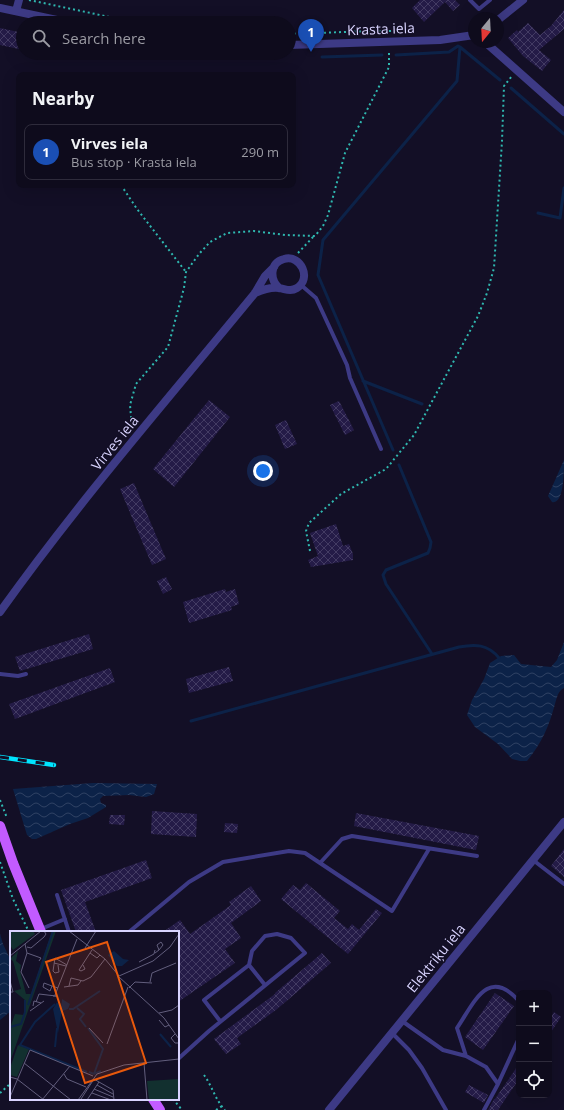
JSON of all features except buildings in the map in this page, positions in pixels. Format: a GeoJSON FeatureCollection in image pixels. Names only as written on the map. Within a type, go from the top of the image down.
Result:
{"type":"FeatureCollection","features":[{"type":"Feature","properties":{"kind":"main road"},"geometry":{"type":"LineString","coordinates":[[0,826],[13,863],[41,931]]}},
{"type":"Feature","properties":{"kind":"main road"},"geometry":{"type":"LineString","coordinates":[[154,1100],[160,1110]]}},
{"type":"Feature","properties":{"kind":"street"},"geometry":{"type":"LineString","coordinates":[[16,11],[19,0]]}},
{"type":"Feature","properties":{"kind":"street"},"geometry":{"type":"LineString","coordinates":[[504,15],[523,0]]}},
{"type":"Feature","properties":{"kind":"street"},"geometry":{"type":"LineString","coordinates":[[0,8],[39,16]]}},
{"type":"Feature","properties":{"kind":"street","name":"Krasta iela"},"geometry":{"type":"LineString","coordinates":[[296,45],[440,40],[468,36]]}},
{"type":"Feature","properties":{"kind":"street"},"geometry":{"type":"LineString","coordinates":[[492,48],[564,112]]}},
{"type":"Feature","properties":{"kind":"street","name":"Virves iela"},"geometry":{"type":"LineString","coordinates":[[0,612],[34,565],[255,292],[265,276],[278,262],[283,259],[289,258],[294,260]]}},
{"type":"Feature","properties":{"kind":"street"},"geometry":{"type":"LineString","coordinates":[[274,267],[272,273],[275,284],[285,290],[291,291],[297,289],[304,279],[304,273],[300,263],[294,260]]}},
{"type":"Feature","properties":{"kind":"street"},"geometry":{"type":"LineString","coordinates":[[255,292],[280,288]]}},
{"type":"Feature","properties":{"kind":"street","name":"Elektriķu iela"},"geometry":{"type":"LineString","coordinates":[[329,1110],[564,822]]}},
{"type":"Feature","properties":{"kind":"lane"},"geometry":{"type":"LineString","coordinates":[[470,0],[479,9],[490,0]]}},
{"type":"Feature","properties":{"kind":"lane"},"geometry":{"type":"LineString","coordinates":[[301,285],[316,298],[347,366],[350,378],[380,449]]}},
{"type":"Feature","properties":{"kind":"lane"},"geometry":{"type":"LineString","coordinates":[[0,674],[18,676],[26,674]]}},
{"type":"Feature","properties":{"kind":"lane"},"geometry":{"type":"LineString","coordinates":[[320,863],[342,839],[352,836],[476,856]]}},
{"type":"Feature","properties":{"kind":"lane"},"geometry":{"type":"LineString","coordinates":[[130,931],[189,882],[223,862],[289,851],[304,853],[392,911],[429,849]]}},
{"type":"Feature","properties":{"kind":"lane"},"geometry":{"type":"LineString","coordinates":[[533,860],[564,884]]}},
{"type":"Feature","properties":{"kind":"lane"},"geometry":{"type":"LineString","coordinates":[[57,895],[69,931]]}},
{"type":"Feature","properties":{"kind":"lane"},"geometry":{"type":"LineString","coordinates":[[41,931],[65,919]]}},
{"type":"Feature","properties":{"kind":"lane"},"geometry":{"type":"LineString","coordinates":[[179,1058],[220,1021],[305,953],[291,938],[277,934],[265,936],[252,950],[249,965],[204,1000],[220,1021]]}},
{"type":"Feature","properties":{"kind":"lane"},"geometry":{"type":"LineString","coordinates":[[249,965],[265,985]]}},
{"type":"Feature","properties":{"kind":"lane"},"geometry":{"type":"LineString","coordinates":[[466,1056],[457,1028],[480,993],[493,986],[500,987],[516,998]]}},
{"type":"Feature","properties":{"kind":"lane"},"geometry":{"type":"LineString","coordinates":[[402,1021],[443,1050],[466,1056],[486,1066],[498,1084]]}},
{"type":"Feature","properties":{"kind":"lane"},"geometry":{"type":"LineString","coordinates":[[392,1033],[409,1050],[422,1068],[446,1110]]}},
{"type":"Feature","properties":{"kind":"lane"},"geometry":{"type":"LineString","coordinates":[[484,1110],[516,1045]]}},
{"type":"Feature","properties":{"kind":"path"},"geometry":{"type":"LineString","coordinates":[[29,0],[105,16]]}},
{"type":"Feature","properties":{"kind":"path"},"geometry":{"type":"LineString","coordinates":[[296,34],[399,31]]}},
{"type":"Feature","properties":{"kind":"path"},"geometry":{"type":"LineString","coordinates":[[294,260],[301,249],[323,226],[328,215],[344,153],[389,67],[388,42]]}},
{"type":"Feature","properties":{"kind":"path"},"geometry":{"type":"LineString","coordinates":[[310,551],[306,531],[309,524],[341,494],[386,470],[414,435],[478,316],[487,293],[494,268],[504,86],[516,70]]}},
{"type":"Feature","properties":{"kind":"path"},"geometry":{"type":"LineString","coordinates":[[123,188],[186,272]]}},
{"type":"Feature","properties":{"kind":"path"},"geometry":{"type":"LineString","coordinates":[[133,442],[130,405],[136,384],[168,347],[184,288],[186,272],[210,242],[227,233],[254,231],[314,236]]}},
{"type":"Feature","properties":{"kind":"path"},"geometry":{"type":"LineString","coordinates":[[0,862],[13,899],[29,931]]}},
{"type":"Feature","properties":{"kind":"path"},"geometry":{"type":"LineString","coordinates":[[204,1075],[211,1083],[225,1110]]}},
{"type":"Feature","properties":{"kind":"path"},"geometry":{"type":"LineString","coordinates":[[0,1093],[10,1084]]}},
{"type":"Feature","properties":{"kind":"path"},"geometry":{"type":"LineString","coordinates":[[174,1100],[182,1110]]}},
{"type":"Feature","properties":{"kind":"path"},"geometry":{"type":"LineString","coordinates":[[216,1110],[222,1106]]}},
{"type":"Feature","properties":{"kind":"water"},"geometry":{"type":"Polygon","coordinates":[[[564,460],[561,493],[556,502],[552,502],[548,496],[564,460]]]}},
{"type":"Feature","properties":{"kind":"water"},"geometry":{"type":"Polygon","coordinates":[[[564,642],[564,688],[558,694],[544,734],[537,748],[527,761],[512,759],[498,744],[475,727],[467,715],[472,700],[484,679],[490,663],[501,656],[514,655],[521,664],[551,667],[557,660],[564,642]]]}},
{"type":"Feature","properties":{"kind":"water"},"geometry":{"type":"Polygon","coordinates":[[[93,783],[157,784],[154,794],[146,797],[129,795],[103,796],[100,799],[101,803],[106,805],[106,807],[88,818],[36,839],[32,839],[27,835],[13,789],[93,783]]]}},
{"type":"Feature","properties":{"kind":"water"},"geometry":{"type":"Polygon","coordinates":[[[0,934],[10,959],[10,1012],[0,1020],[0,934]]]}},
{"type":"Feature","properties":{"kind":"waterway"},"geometry":{"type":"LineString","coordinates":[[396,55],[449,52],[458,46],[500,80]]}},
{"type":"Feature","properties":{"kind":"waterway"},"geometry":{"type":"LineString","coordinates":[[393,450],[318,275],[323,240],[457,81],[460,47]]}},
{"type":"Feature","properties":{"kind":"waterway"},"geometry":{"type":"LineString","coordinates":[[322,57],[382,55]]}},
{"type":"Feature","properties":{"kind":"waterway"},"geometry":{"type":"LineString","coordinates":[[511,88],[564,134]]}},
{"type":"Feature","properties":{"kind":"waterway"},"geometry":{"type":"LineString","coordinates":[[538,213],[560,218],[564,188]]}},
{"type":"Feature","properties":{"kind":"waterway"},"geometry":{"type":"LineString","coordinates":[[363,381],[422,404]]}},
{"type":"Feature","properties":{"kind":"waterway"},"geometry":{"type":"LineString","coordinates":[[399,465],[431,542],[428,553],[386,570],[383,575],[386,584],[432,654]]}},
{"type":"Feature","properties":{"kind":"waterway"},"geometry":{"type":"LineString","coordinates":[[191,721],[459,647],[470,645],[481,646],[495,653],[499,658]]}},
{"type":"Feature","properties":{"kind":"railway"},"geometry":{"type":"LineString","coordinates":[[0,757],[54,765]]}},
{"type":"Feature","properties":{"kind":"place","name":"Virves iela"},"geometry":{"type":"Point","coordinates":[311,52]}}]}
